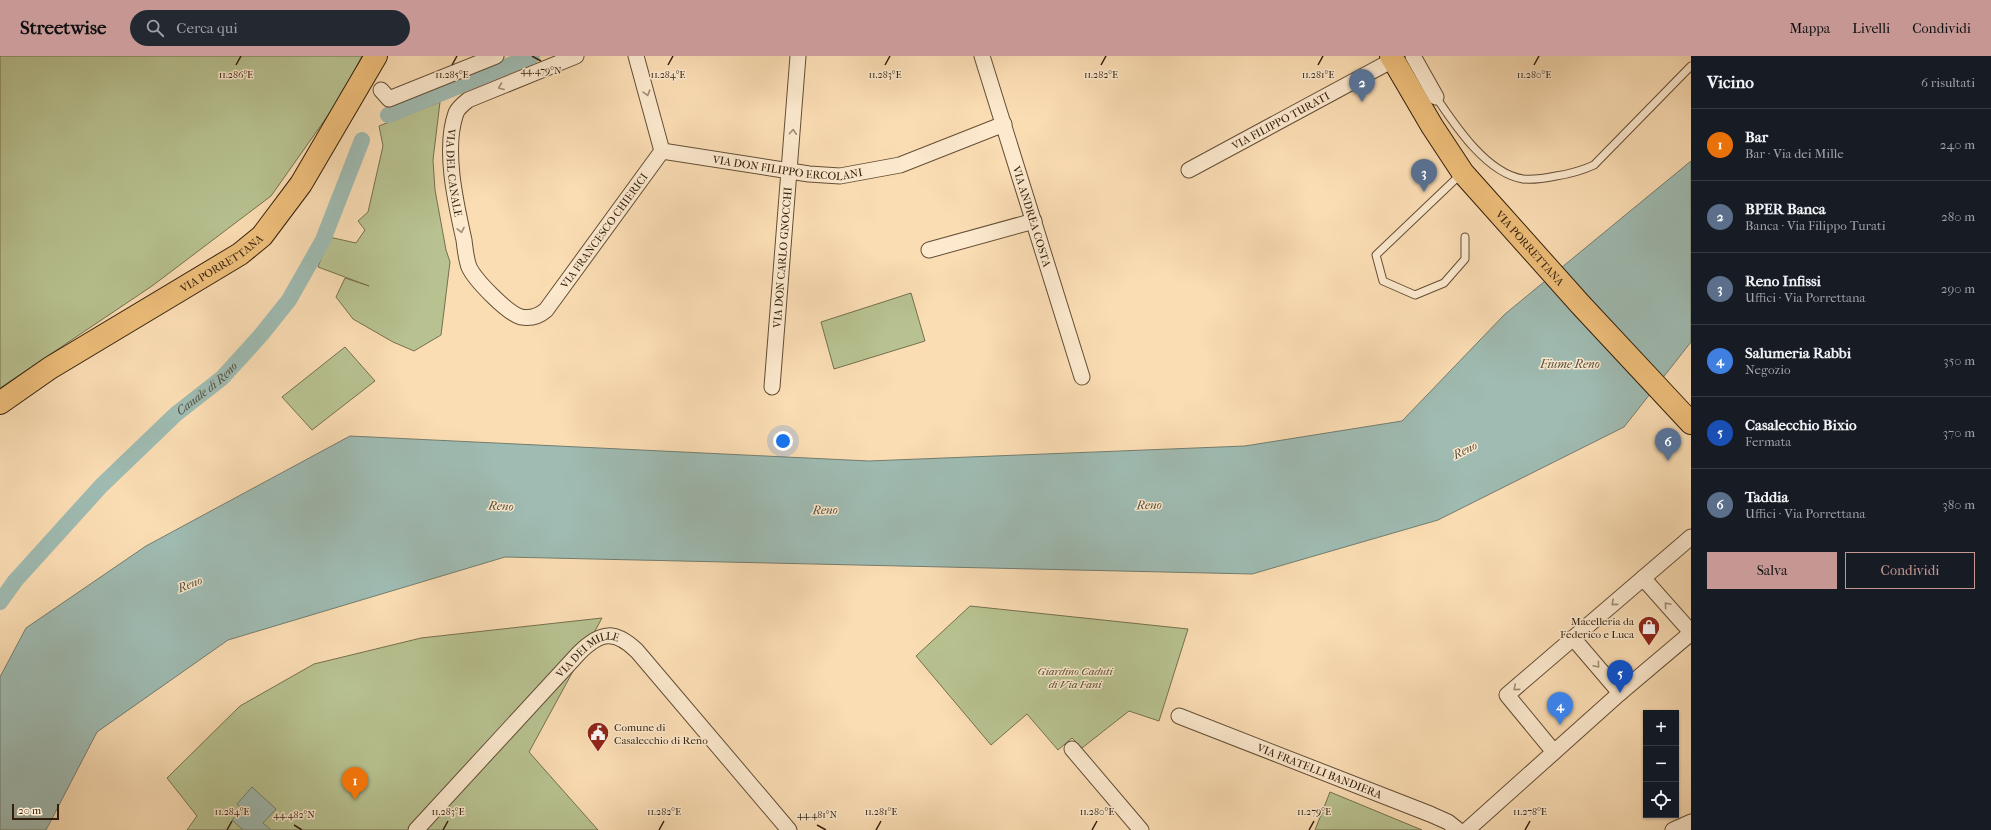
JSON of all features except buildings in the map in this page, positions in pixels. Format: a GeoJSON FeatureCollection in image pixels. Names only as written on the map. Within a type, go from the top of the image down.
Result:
{"type":"FeatureCollection","features":[{"type":"Feature","properties":{"kind":"main road","name":"VIA PORRETTANA"},"geometry":{"type":"LineString","coordinates":[[0,403],[50,368],[240,254],[262,236],[301,184],[376,56]]}},
{"type":"Feature","properties":{"kind":"main road","name":"VIA PORRETTANA"},"geometry":{"type":"LineString","coordinates":[[1399,57],[1432,126],[1466,176],[1580,304],[1691,423]]}},
{"type":"Feature","properties":{"kind":"street"},"geometry":{"type":"LineString","coordinates":[[381,90],[389,99],[496,56]]}},
{"type":"Feature","properties":{"kind":"street","name":"VIA DEL CANALE"},"geometry":{"type":"LineString","coordinates":[[546,310],[540,316],[532,317],[522,317],[513,312],[502,305],[477,279],[469,267],[456,196],[451,158],[452,132],[456,113],[468,100],[576,56]]}},
{"type":"Feature","properties":{"kind":"street"},"geometry":{"type":"LineString","coordinates":[[636,56],[662,151]]}},
{"type":"Feature","properties":{"kind":"street","name":"VIA DON CARLO GNOCCHI"},"geometry":{"type":"LineString","coordinates":[[772,387],[798,56]]}},
{"type":"Feature","properties":{"kind":"street","name":"VIA ANDREA COSTA"},"geometry":{"type":"LineString","coordinates":[[982,56],[1082,377]]}},
{"type":"Feature","properties":{"kind":"street"},"geometry":{"type":"LineString","coordinates":[[1399,57],[1436,97]]}},
{"type":"Feature","properties":{"kind":"street","name":"VIA FILIPPO TURATI"},"geometry":{"type":"LineString","coordinates":[[1189,170],[1399,57]]}},
{"type":"Feature","properties":{"kind":"street","name":"VIA DON FILIPPO ERCOLANI"},"geometry":{"type":"LineString","coordinates":[[662,151],[809,174],[840,176],[900,165],[1004,124]]}},
{"type":"Feature","properties":{"kind":"street","name":"VIA FRANCESCO CHIERICI"},"geometry":{"type":"LineString","coordinates":[[546,310],[662,151]]}},
{"type":"Feature","properties":{"kind":"street"},"geometry":{"type":"LineString","coordinates":[[929,250],[1034,221]]}},
{"type":"Feature","properties":{"kind":"street"},"geometry":{"type":"LineString","coordinates":[[1554,752],[1507,695],[1691,536]]}},
{"type":"Feature","properties":{"kind":"street"},"geometry":{"type":"LineString","coordinates":[[1467,830],[1620,693],[1691,633],[1644,578]]}},
{"type":"Feature","properties":{"kind":"street","name":"VIA DEI MILLE"},"geometry":{"type":"LineString","coordinates":[[416,830],[582,650],[595,639],[609,635],[625,639],[637,651],[789,830]]}},
{"type":"Feature","properties":{"kind":"street"},"geometry":{"type":"LineString","coordinates":[[1573,638],[1620,693]]}},
{"type":"Feature","properties":{"kind":"street","name":"VIA FRATELLI BANDIERA"},"geometry":{"type":"LineString","coordinates":[[1179,716],[1430,814],[1448,822],[1458,830]]}},
{"type":"Feature","properties":{"kind":"street"},"geometry":{"type":"LineString","coordinates":[[1072,749],[1141,830]]}},
{"type":"Feature","properties":{"kind":"street"},"geometry":{"type":"LineString","coordinates":[[1673,830],[1691,822]]}},
{"type":"Feature","properties":{"kind":"lane"},"geometry":{"type":"LineString","coordinates":[[1436,97],[1456,126],[1479,153],[1503,172],[1522,179],[1543,178],[1582,171],[1594,165],[1691,66]]}},
{"type":"Feature","properties":{"kind":"lane"},"geometry":{"type":"LineString","coordinates":[[1466,176],[1376,255],[1383,281],[1414,294],[1444,283],[1465,259],[1466,237]]}},
{"type":"Feature","properties":{"kind":"green space"},"geometry":{"type":"Polygon","coordinates":[[[0,56],[362,56],[341,97],[271,196],[152,286],[0,388],[0,56]]]}},
{"type":"Feature","properties":{"kind":"green space"},"geometry":{"type":"Polygon","coordinates":[[[440,102],[433,160],[435,190],[446,250],[450,262],[441,335],[414,351],[393,342],[353,319],[336,297],[345,278],[369,286],[318,267],[329,237],[356,243],[365,230],[358,221],[368,212],[383,146],[379,126],[440,102]]]}},
{"type":"Feature","properties":{"kind":"green space"},"geometry":{"type":"Polygon","coordinates":[[[911,293],[925,341],[834,369],[821,322],[911,293]]]}},
{"type":"Feature","properties":{"kind":"green space"},"geometry":{"type":"Polygon","coordinates":[[[345,347],[375,381],[312,430],[282,397],[345,347]]]}},
{"type":"Feature","properties":{"kind":"green space","name":"Giardino Caduti di Via Fani"},"geometry":{"type":"Polygon","coordinates":[[[970,606],[1188,629],[1159,721],[1129,711],[1082,748],[1072,738],[1058,750],[1027,714],[991,745],[916,656],[970,606]]]}},
{"type":"Feature","properties":{"kind":"green space"},"geometry":{"type":"Polygon","coordinates":[[[602,618],[529,752],[598,830],[187,830],[197,816],[167,778],[240,706],[314,664],[421,638],[602,618]]]}},
{"type":"Feature","properties":{"kind":"green space"},"geometry":{"type":"Polygon","coordinates":[[[1330,792],[1422,830],[1315,830],[1330,792]]]}},
{"type":"Feature","properties":{"kind":"water","name":"Fiume Reno"},"geometry":{"type":"Polygon","coordinates":[[[1691,161],[1691,342],[1624,427],[1438,520],[1252,574],[505,557],[228,640],[97,732],[46,830],[0,830],[0,677],[26,628],[146,546],[350,436],[869,461],[1245,446],[1402,421],[1505,314],[1691,161]]]}},
{"type":"Feature","properties":{"kind":"water"},"geometry":{"type":"Polygon","coordinates":[[[252,787],[276,809],[263,823],[271,830],[243,830],[232,820],[242,809],[237,804],[252,787]]]}},
{"type":"Feature","properties":{"kind":"waterway","name":"Canale di Reno"},"geometry":{"type":"LineString","coordinates":[[388,115],[532,56]]}},
{"type":"Feature","properties":{"kind":"waterway","name":"Canale di Reno"},"geometry":{"type":"LineString","coordinates":[[0,602],[15,581],[101,486],[176,414],[222,378],[261,335],[289,300],[323,240],[362,140]]}},
{"type":"Feature","properties":{"kind":"place","name":"BPER Banca"},"geometry":{"type":"Point","coordinates":[1362,102]}},
{"type":"Feature","properties":{"kind":"place","name":"Reno Infissi"},"geometry":{"type":"Point","coordinates":[1424,192]}},
{"type":"Feature","properties":{"kind":"place","name":"Taddia"},"geometry":{"type":"Point","coordinates":[1668,461]}},
{"type":"Feature","properties":{"kind":"place","name":"Macelleria da Federico e Luca"},"geometry":{"type":"Point","coordinates":[1649,646]}},
{"type":"Feature","properties":{"kind":"place","name":"Casalecchio Bixio"},"geometry":{"type":"Point","coordinates":[1620,693]}},
{"type":"Feature","properties":{"kind":"place","name":"Salumeria Rabbi"},"geometry":{"type":"Point","coordinates":[1560,725]}},
{"type":"Feature","properties":{"kind":"place","name":"Comune di Casalecchio di Reno"},"geometry":{"type":"Point","coordinates":[598,752]}},
{"type":"Feature","properties":{"kind":"place","name":"Bar"},"geometry":{"type":"Point","coordinates":[355,800]}},
{"type":"Feature","properties":{"kind":"water label","name":"Reno"},"geometry":{"type":"Point","coordinates":[1465,450]}},
{"type":"Feature","properties":{"kind":"water label","name":"Reno"},"geometry":{"type":"Point","coordinates":[1149,505]}},
{"type":"Feature","properties":{"kind":"water label","name":"Reno"},"geometry":{"type":"Point","coordinates":[501,506]}},
{"type":"Feature","properties":{"kind":"water label","name":"Reno"},"geometry":{"type":"Point","coordinates":[825,510]}},
{"type":"Feature","properties":{"kind":"water label","name":"Reno"},"geometry":{"type":"Point","coordinates":[190,584]}}]}
